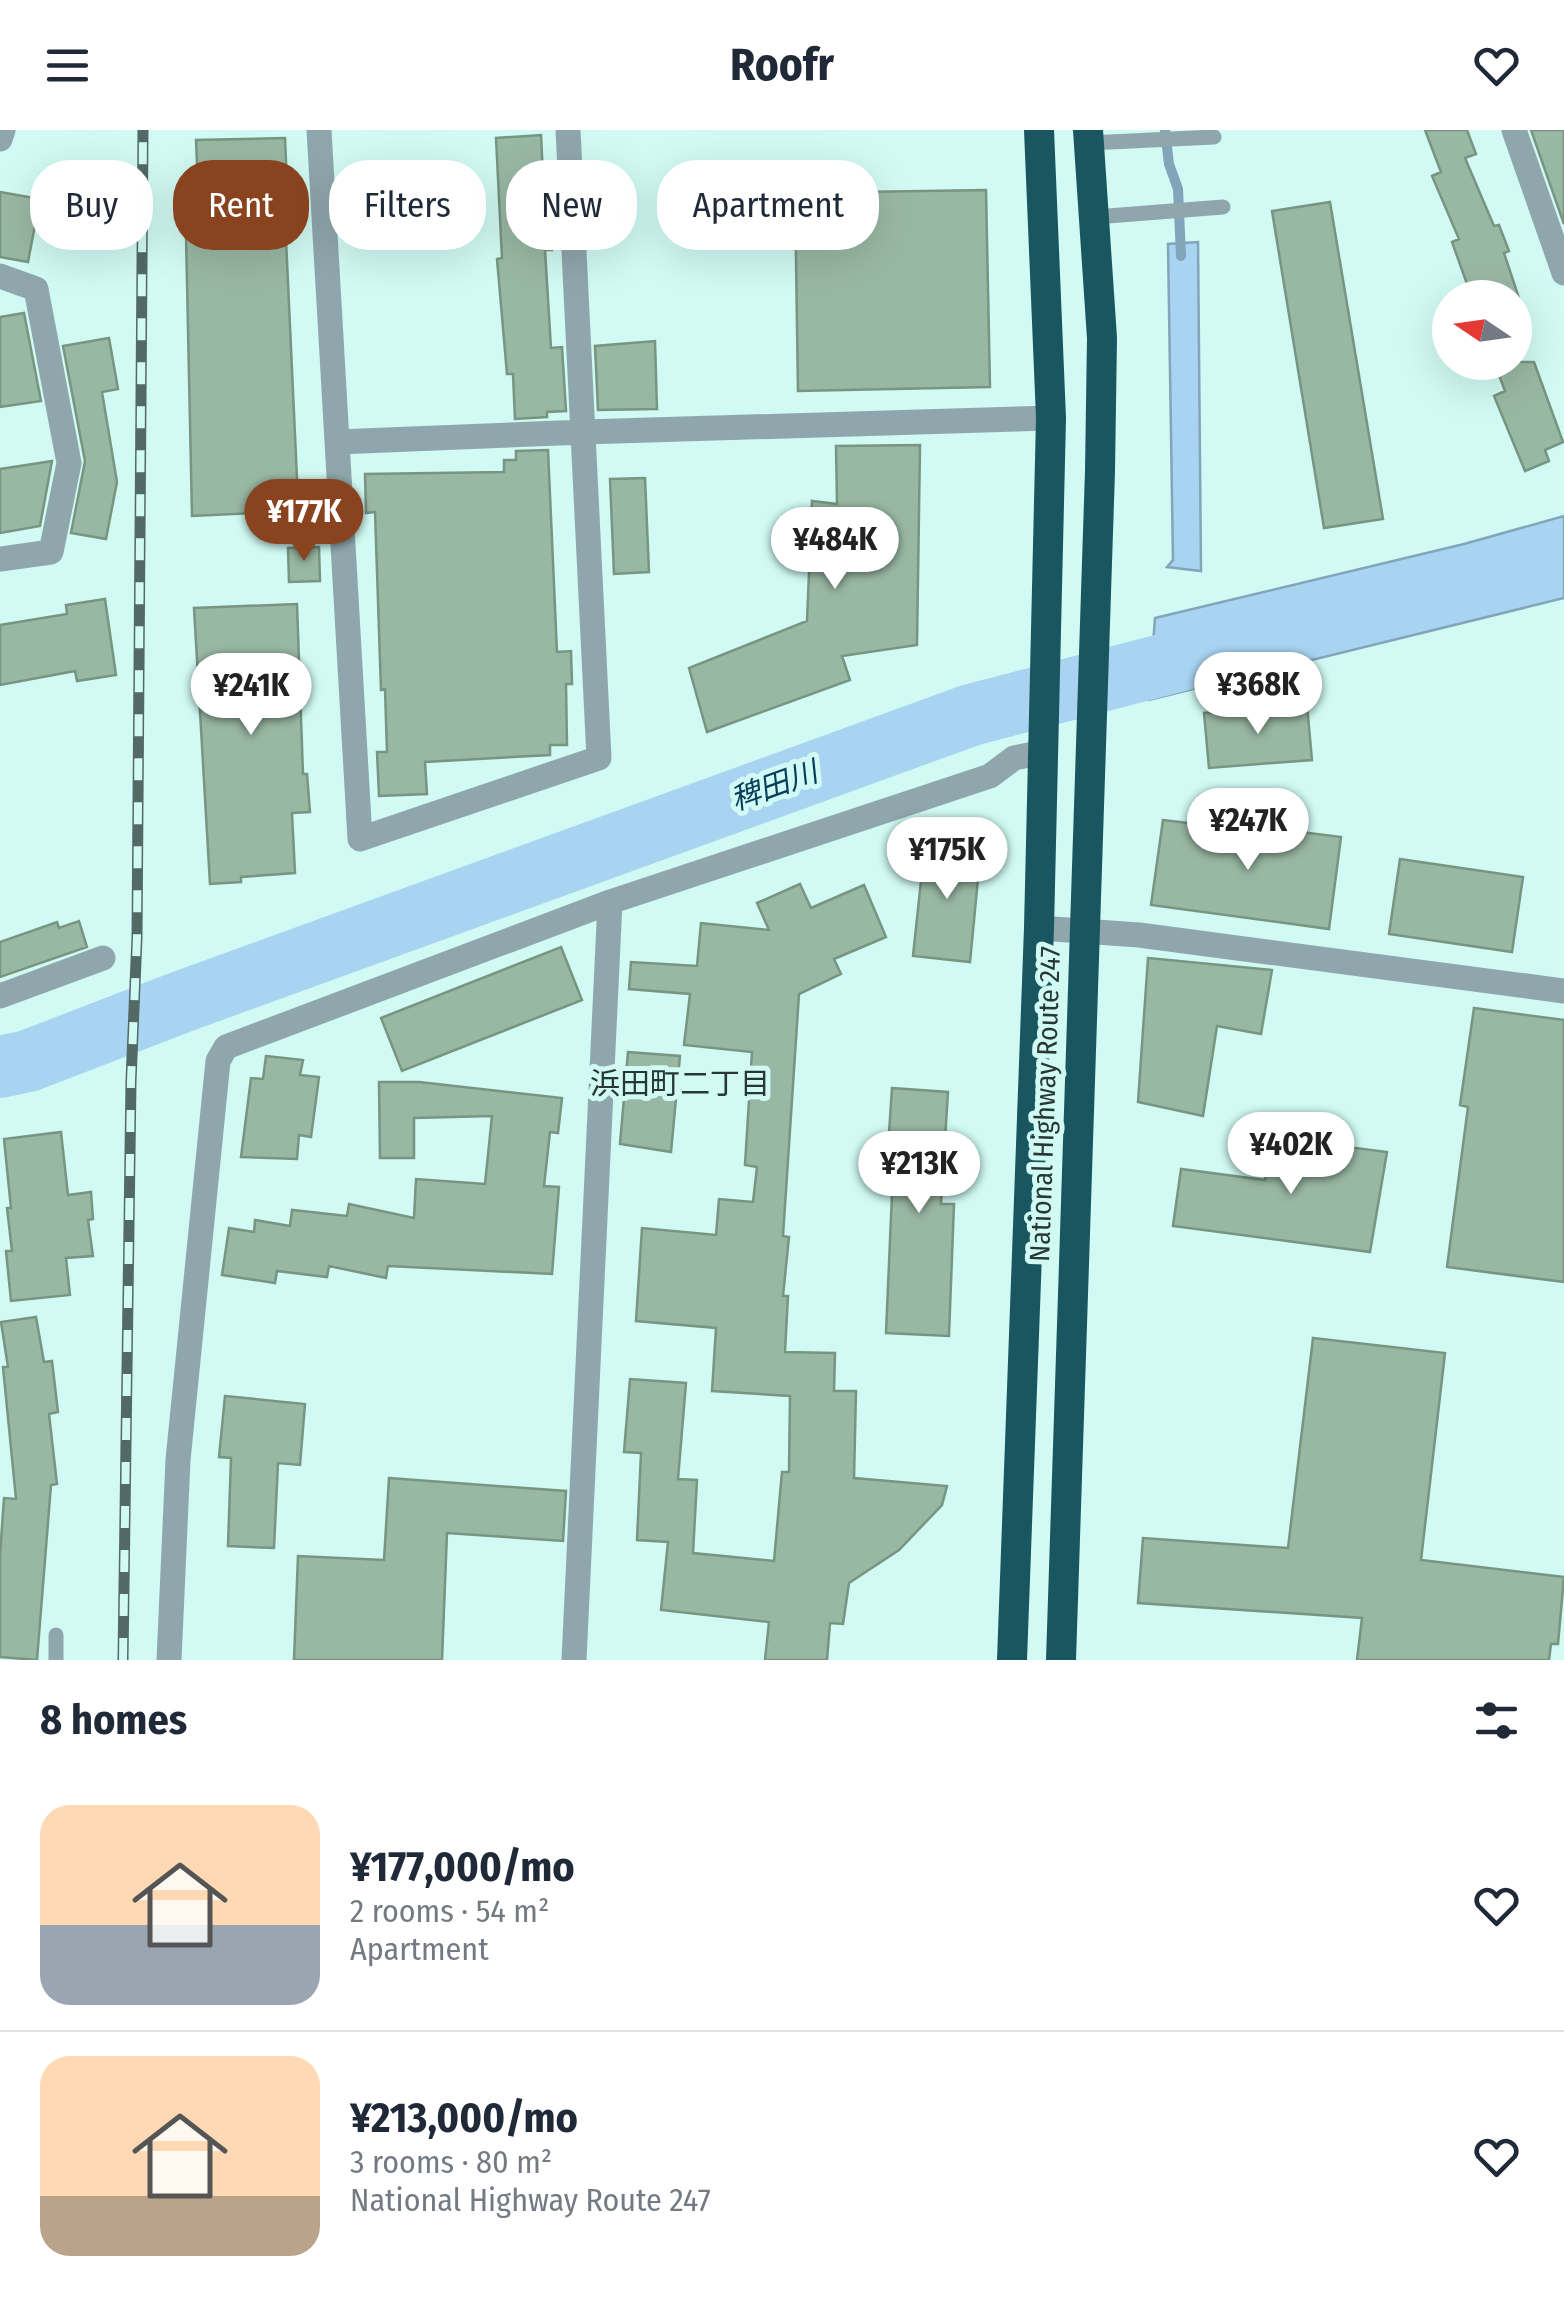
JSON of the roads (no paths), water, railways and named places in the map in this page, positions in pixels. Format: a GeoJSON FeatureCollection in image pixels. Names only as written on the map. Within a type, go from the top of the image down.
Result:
{"type":"FeatureCollection","features":[{"type":"Feature","properties":{"kind":"highway","name":"National Highway Route 247"},"geometry":{"type":"LineString","coordinates":[[1012,1660],[1040,928],[1051,418],[1038,130]]}},
{"type":"Feature","properties":{"kind":"highway","name":"National Highway Route 247"},"geometry":{"type":"LineString","coordinates":[[1061,1660],[1102,338],[1089,136]]}},
{"type":"Feature","properties":{"kind":"street"},"geometry":{"type":"LineString","coordinates":[[0,139],[3,130]]}},
{"type":"Feature","properties":{"kind":"street"},"geometry":{"type":"LineString","coordinates":[[320,130],[360,840],[599,758],[568,130]]}},
{"type":"Feature","properties":{"kind":"street"},"geometry":{"type":"LineString","coordinates":[[1514,130],[1564,273]]}},
{"type":"Feature","properties":{"kind":"street"},"geometry":{"type":"LineString","coordinates":[[0,276],[36,289],[69,463],[51,552],[0,559]]}},
{"type":"Feature","properties":{"kind":"street"},"geometry":{"type":"LineString","coordinates":[[337,442],[1051,418]]}},
{"type":"Feature","properties":{"kind":"street"},"geometry":{"type":"LineString","coordinates":[[169,1660],[180,1441],[218,1060],[226,1047],[610,902],[990,776],[1014,758],[1044,746]]}},
{"type":"Feature","properties":{"kind":"street"},"geometry":{"type":"LineString","coordinates":[[574,1660],[610,902]]}},
{"type":"Feature","properties":{"kind":"street"},"geometry":{"type":"LineString","coordinates":[[1040,928],[1083,929],[1564,991]]}},
{"type":"Feature","properties":{"kind":"street"},"geometry":{"type":"LineString","coordinates":[[0,996],[104,958]]}},
{"type":"Feature","properties":{"kind":"lane"},"geometry":{"type":"LineString","coordinates":[[1089,136],[1132,140],[1214,137]]}},
{"type":"Feature","properties":{"kind":"lane"},"geometry":{"type":"LineString","coordinates":[[1095,216],[1224,207]]}},
{"type":"Feature","properties":{"kind":"lane"},"geometry":{"type":"LineString","coordinates":[[56,1635],[56,1660]]}},
{"type":"Feature","properties":{"kind":"water"},"geometry":{"type":"Polygon","coordinates":[[[1198,242],[1201,571],[1167,567],[1173,560],[1168,244],[1198,242]]]}},
{"type":"Feature","properties":{"kind":"water"},"geometry":{"type":"Polygon","coordinates":[[[1564,516],[1564,598],[1149,700],[1155,618],[1564,516]]]}},
{"type":"Feature","properties":{"kind":"waterway"},"geometry":{"type":"LineString","coordinates":[[1165,130],[1169,164],[1178,189],[1181,256]]}},
{"type":"Feature","properties":{"kind":"waterway","name":"稗田川"},"geometry":{"type":"LineString","coordinates":[[0,1067],[28,1061],[971,715],[1231,647]]}},
{"type":"Feature","properties":{"kind":"railway"},"geometry":{"type":"LineString","coordinates":[[123,1660],[131,1081],[137,937],[143,130]]}},
{"type":"Feature","properties":{"kind":"district","name":"浜田町二丁目"},"geometry":{"type":"Point","coordinates":[680,1084]}}]}
